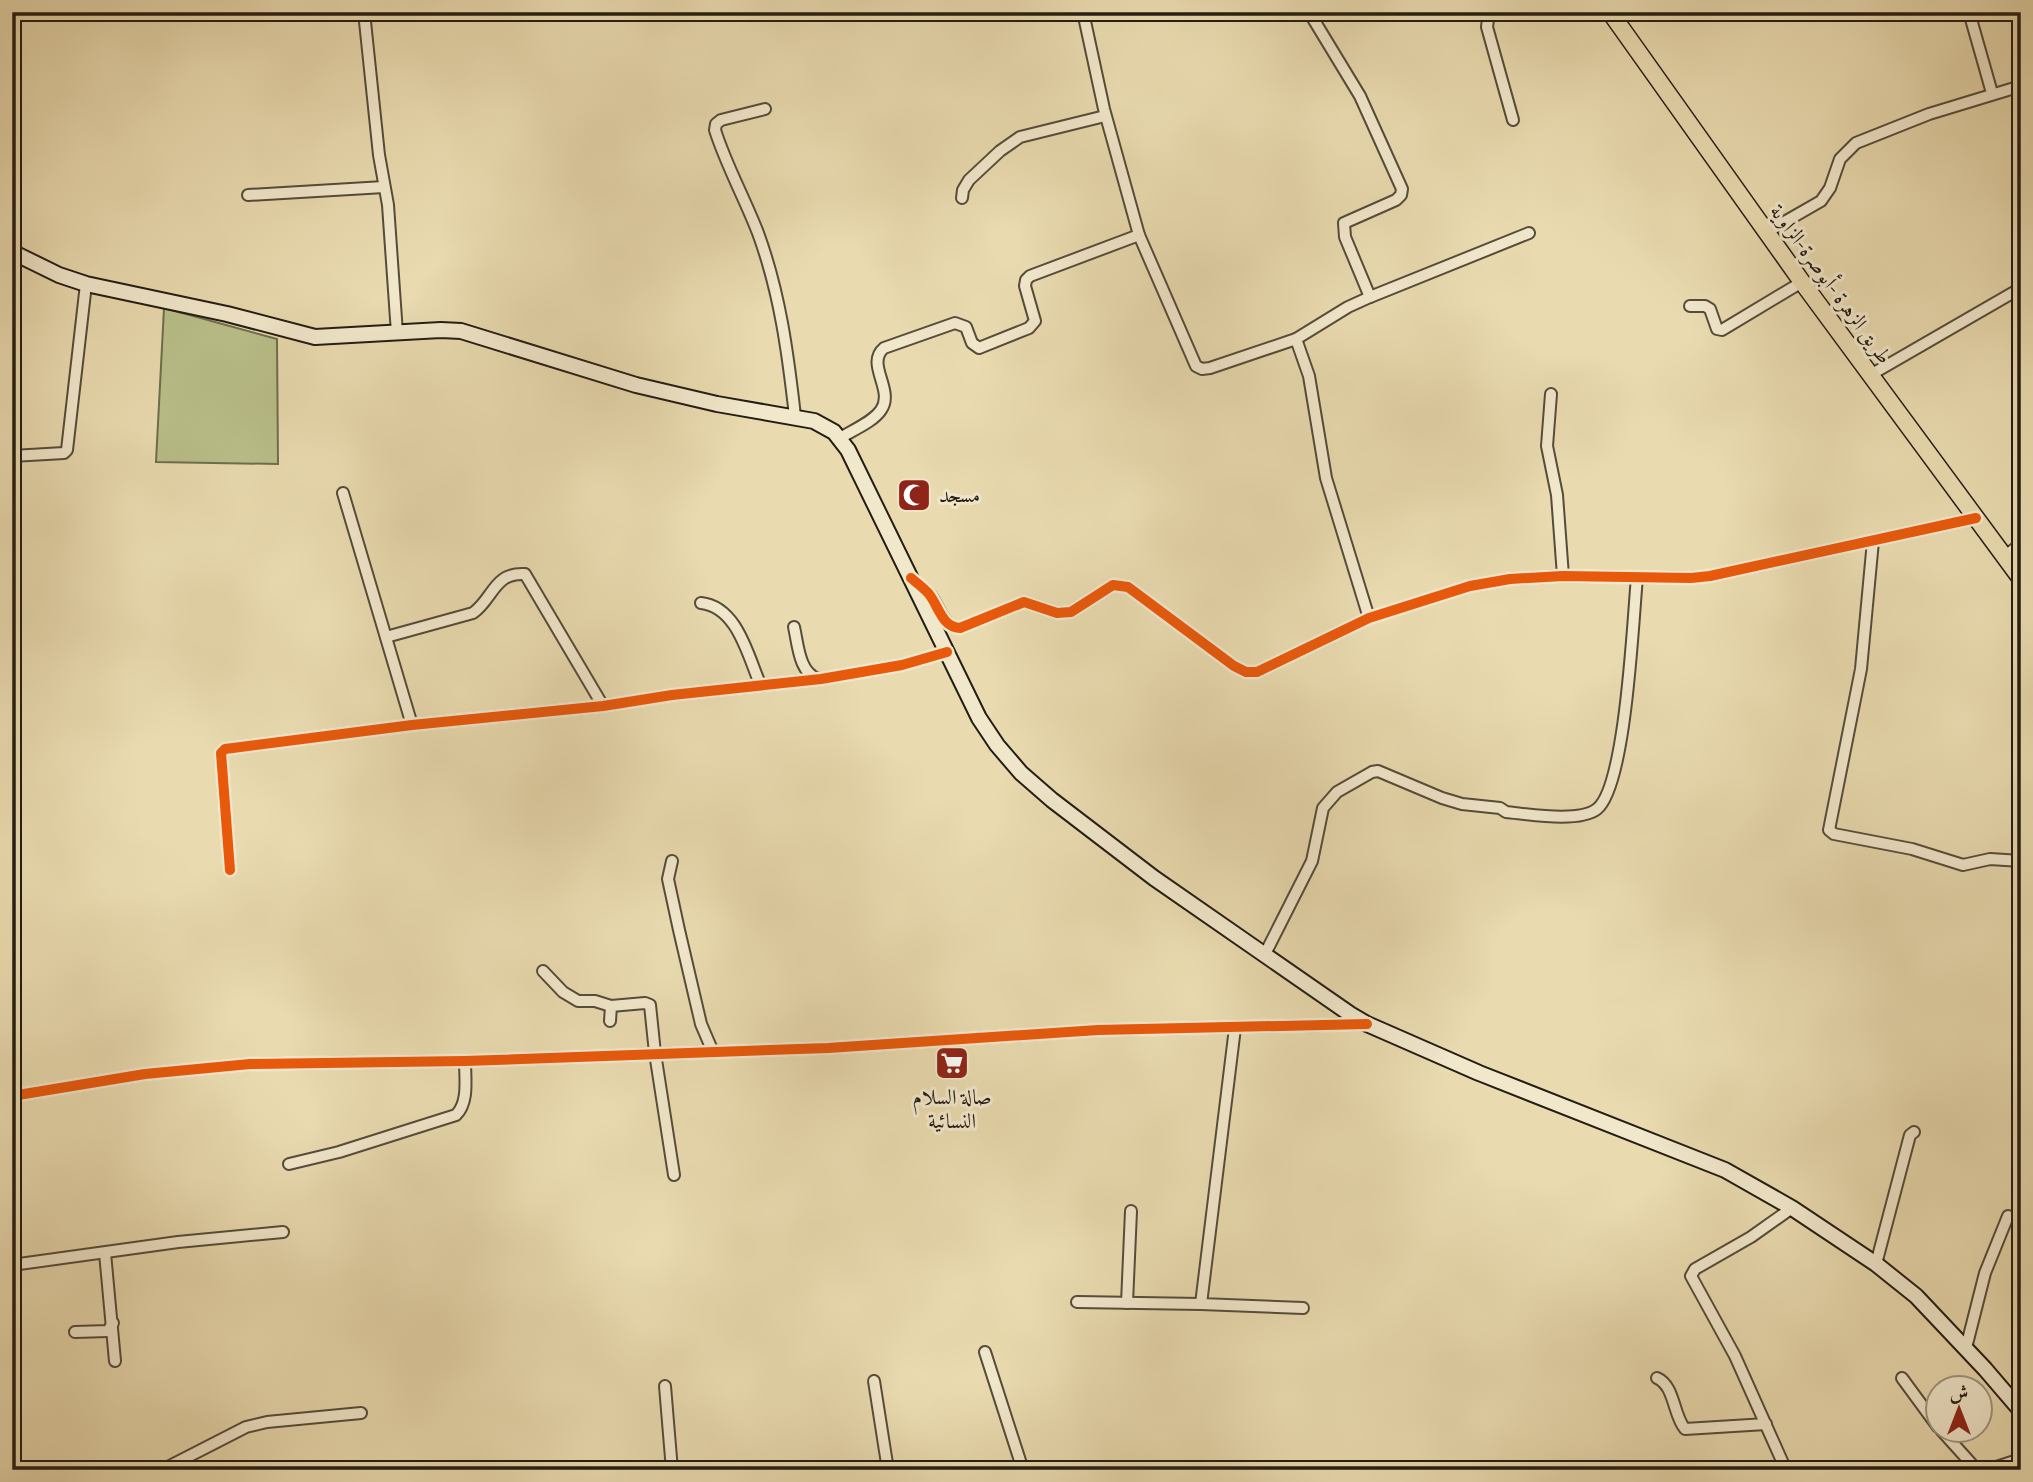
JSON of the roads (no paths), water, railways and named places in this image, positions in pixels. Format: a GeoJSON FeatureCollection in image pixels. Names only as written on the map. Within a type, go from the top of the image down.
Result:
{"type":"FeatureCollection","features":[{"type":"Feature","properties":{"kind":"main road","name":"طريق الزهرة -أبوصرة-الزاوية"},"geometry":{"type":"LineString","coordinates":[[1610,12],[1802,282],[2021,579]]}},
{"type":"Feature","properties":{"kind":"main road"},"geometry":{"type":"LineString","coordinates":[[12,252],[59,275],[86,284],[226,314],[315,337],[461,331],[636,385],[717,404],[795,416],[822,424],[840,438],[987,731],[1021,773],[1052,800],[1154,878],[1335,1005],[1367,1024],[1479,1073],[1725,1170],[1792,1208],[1876,1264],[1916,1296],[2021,1411]]}},
{"type":"Feature","properties":{"kind":"street"},"geometry":{"type":"LineString","coordinates":[[364,12],[388,205],[397,333]]}},
{"type":"Feature","properties":{"kind":"street"},"geometry":{"type":"LineString","coordinates":[[1103,12],[1084,15],[1105,116],[1139,235],[1196,366],[1202,369],[1210,368],[1296,339],[1348,307],[1529,233]]}},
{"type":"Feature","properties":{"kind":"street"},"geometry":{"type":"LineString","coordinates":[[1192,12],[1208,12]]}},
{"type":"Feature","properties":{"kind":"street"},"geometry":{"type":"LineString","coordinates":[[1309,12],[1360,96],[1402,188],[1401,195],[1396,200],[1344,223],[1345,237],[1370,298]]}},
{"type":"Feature","properties":{"kind":"street"},"geometry":{"type":"LineString","coordinates":[[1489,12],[1487,27],[1513,120]]}},
{"type":"Feature","properties":{"kind":"street"},"geometry":{"type":"LineString","coordinates":[[1969,12],[1992,93]]}},
{"type":"Feature","properties":{"kind":"street"},"geometry":{"type":"LineString","coordinates":[[1767,232],[1821,201],[1830,188],[1840,159],[1856,143],[1929,114],[2021,86]]}},
{"type":"Feature","properties":{"kind":"street"},"geometry":{"type":"LineString","coordinates":[[765,109],[721,120],[716,124],[715,130],[759,235],[776,289],[785,331],[795,416]]}},
{"type":"Feature","properties":{"kind":"street"},"geometry":{"type":"LineString","coordinates":[[962,198],[969,180],[1000,150],[1020,137],[1105,116]]}},
{"type":"Feature","properties":{"kind":"street"},"geometry":{"type":"LineString","coordinates":[[248,195],[384,187]]}},
{"type":"Feature","properties":{"kind":"street"},"geometry":{"type":"LineString","coordinates":[[840,438],[882,409],[885,391],[876,360],[877,354],[884,348],[955,323],[966,327],[972,343],[979,348],[1029,328],[1035,321],[1025,286],[1030,276],[1139,235]]}},
{"type":"Feature","properties":{"kind":"street"},"geometry":{"type":"LineString","coordinates":[[1690,306],[1705,306],[1710,309],[1717,329],[1722,330],[1802,282]]}},
{"type":"Feature","properties":{"kind":"street"},"geometry":{"type":"LineString","coordinates":[[12,456],[64,453],[67,450],[86,284]]}},
{"type":"Feature","properties":{"kind":"street"},"geometry":{"type":"LineString","coordinates":[[1872,374],[2021,288]]}},
{"type":"Feature","properties":{"kind":"street"},"geometry":{"type":"LineString","coordinates":[[1296,339],[1309,376],[1326,478],[1369,618]]}},
{"type":"Feature","properties":{"kind":"street"},"geometry":{"type":"LineString","coordinates":[[1551,394],[1547,446],[1555,483],[1563,576]]}},
{"type":"Feature","properties":{"kind":"street"},"geometry":{"type":"LineString","coordinates":[[343,493],[412,725]]}},
{"type":"Feature","properties":{"kind":"street"},"geometry":{"type":"LineString","coordinates":[[911,578],[931,596],[947,623],[953,628],[960,628],[1024,602],[1057,613],[1071,612],[1106,588],[1120,584],[1128,587],[1234,666],[1246,672],[1266,669],[1369,618],[1470,586],[1510,579],[1563,576],[1710,576],[1976,518]]}},
{"type":"Feature","properties":{"kind":"street"},"geometry":{"type":"LineString","coordinates":[[1873,541],[1861,669],[1829,830],[1834,834],[1912,849],[1963,865],[1990,859],[2021,862]]}},
{"type":"Feature","properties":{"kind":"street"},"geometry":{"type":"LineString","coordinates":[[2005,556],[2021,544]]}},
{"type":"Feature","properties":{"kind":"street"},"geometry":{"type":"LineString","coordinates":[[386,637],[473,612],[499,581],[525,574],[603,706]]}},
{"type":"Feature","properties":{"kind":"street"},"geometry":{"type":"LineString","coordinates":[[1264,956],[1312,861],[1323,808],[1337,792],[1371,772],[1384,773],[1462,804],[1500,808],[1506,812],[1551,816],[1583,815],[1596,810],[1607,793],[1618,753],[1625,712],[1637,577]]}},
{"type":"Feature","properties":{"kind":"street"},"geometry":{"type":"LineString","coordinates":[[701,603],[717,608],[731,621],[761,686]]}},
{"type":"Feature","properties":{"kind":"street"},"geometry":{"type":"LineString","coordinates":[[794,627],[807,671],[812,677],[821,679]]}},
{"type":"Feature","properties":{"kind":"street"},"geometry":{"type":"LineString","coordinates":[[230,870],[222,750],[412,725],[603,706],[672,695],[821,679],[902,665],[947,652]]}},
{"type":"Feature","properties":{"kind":"street"},"geometry":{"type":"LineString","coordinates":[[672,860],[668,879],[701,1024],[713,1052]]}},
{"type":"Feature","properties":{"kind":"street"},"geometry":{"type":"LineString","coordinates":[[543,971],[563,992],[578,1001],[595,1001],[611,1006],[645,1003],[650,1005],[674,1175]]}},
{"type":"Feature","properties":{"kind":"street"},"geometry":{"type":"LineString","coordinates":[[610,1021],[611,1006]]}},
{"type":"Feature","properties":{"kind":"street"},"geometry":{"type":"LineString","coordinates":[[12,1096],[105,1079],[202,1067],[828,1048],[1098,1030],[1367,1024]]}},
{"type":"Feature","properties":{"kind":"street"},"geometry":{"type":"LineString","coordinates":[[1200,1304],[1236,1028]]}},
{"type":"Feature","properties":{"kind":"street"},"geometry":{"type":"LineString","coordinates":[[289,1164],[338,1152],[456,1115],[465,1102],[465,1061]]}},
{"type":"Feature","properties":{"kind":"street"},"geometry":{"type":"LineString","coordinates":[[1876,1264],[1910,1135],[1914,1132]]}},
{"type":"Feature","properties":{"kind":"street"},"geometry":{"type":"LineString","coordinates":[[1786,1470],[1735,1356],[1692,1279],[1692,1274],[1695,1269],[1751,1237],[1792,1208]]}},
{"type":"Feature","properties":{"kind":"street"},"geometry":{"type":"LineString","coordinates":[[1127,1303],[1131,1211]]}},
{"type":"Feature","properties":{"kind":"street"},"geometry":{"type":"LineString","coordinates":[[1966,1348],[1984,1273],[2008,1216]]}},
{"type":"Feature","properties":{"kind":"street"},"geometry":{"type":"LineString","coordinates":[[12,1265],[178,1242],[283,1232]]}},
{"type":"Feature","properties":{"kind":"street"},"geometry":{"type":"LineString","coordinates":[[105,1253],[115,1361]]}},
{"type":"Feature","properties":{"kind":"street"},"geometry":{"type":"LineString","coordinates":[[1077,1302],[1303,1308]]}},
{"type":"Feature","properties":{"kind":"street"},"geometry":{"type":"LineString","coordinates":[[75,1332],[108,1331],[113,1323]]}},
{"type":"Feature","properties":{"kind":"street"},"geometry":{"type":"LineString","coordinates":[[985,1352],[1023,1470]]}},
{"type":"Feature","properties":{"kind":"street"},"geometry":{"type":"LineString","coordinates":[[1657,1378],[1667,1384],[1677,1416],[1685,1429],[1766,1424]]}},
{"type":"Feature","properties":{"kind":"street"},"geometry":{"type":"LineString","coordinates":[[1902,1378],[1924,1407]]}},
{"type":"Feature","properties":{"kind":"street"},"geometry":{"type":"LineString","coordinates":[[874,1381],[888,1470]]}},
{"type":"Feature","properties":{"kind":"street"},"geometry":{"type":"LineString","coordinates":[[665,1386],[672,1470]]}},
{"type":"Feature","properties":{"kind":"street"},"geometry":{"type":"LineString","coordinates":[[162,1470],[246,1427],[267,1422],[361,1413]]}},
{"type":"Feature","properties":{"kind":"street"},"geometry":{"type":"LineString","coordinates":[[1954,1444],[1978,1470]]}},
{"type":"Feature","properties":{"kind":"street"},"geometry":{"type":"LineString","coordinates":[[1987,1470],[2021,1459]]}},
{"type":"Feature","properties":{"kind":"place","name":"مسجد"},"geometry":{"type":"Point","coordinates":[914,495]}},
{"type":"Feature","properties":{"kind":"place","name":"صالة السلام النسائية"},"geometry":{"type":"Point","coordinates":[952,1063]}}]}
